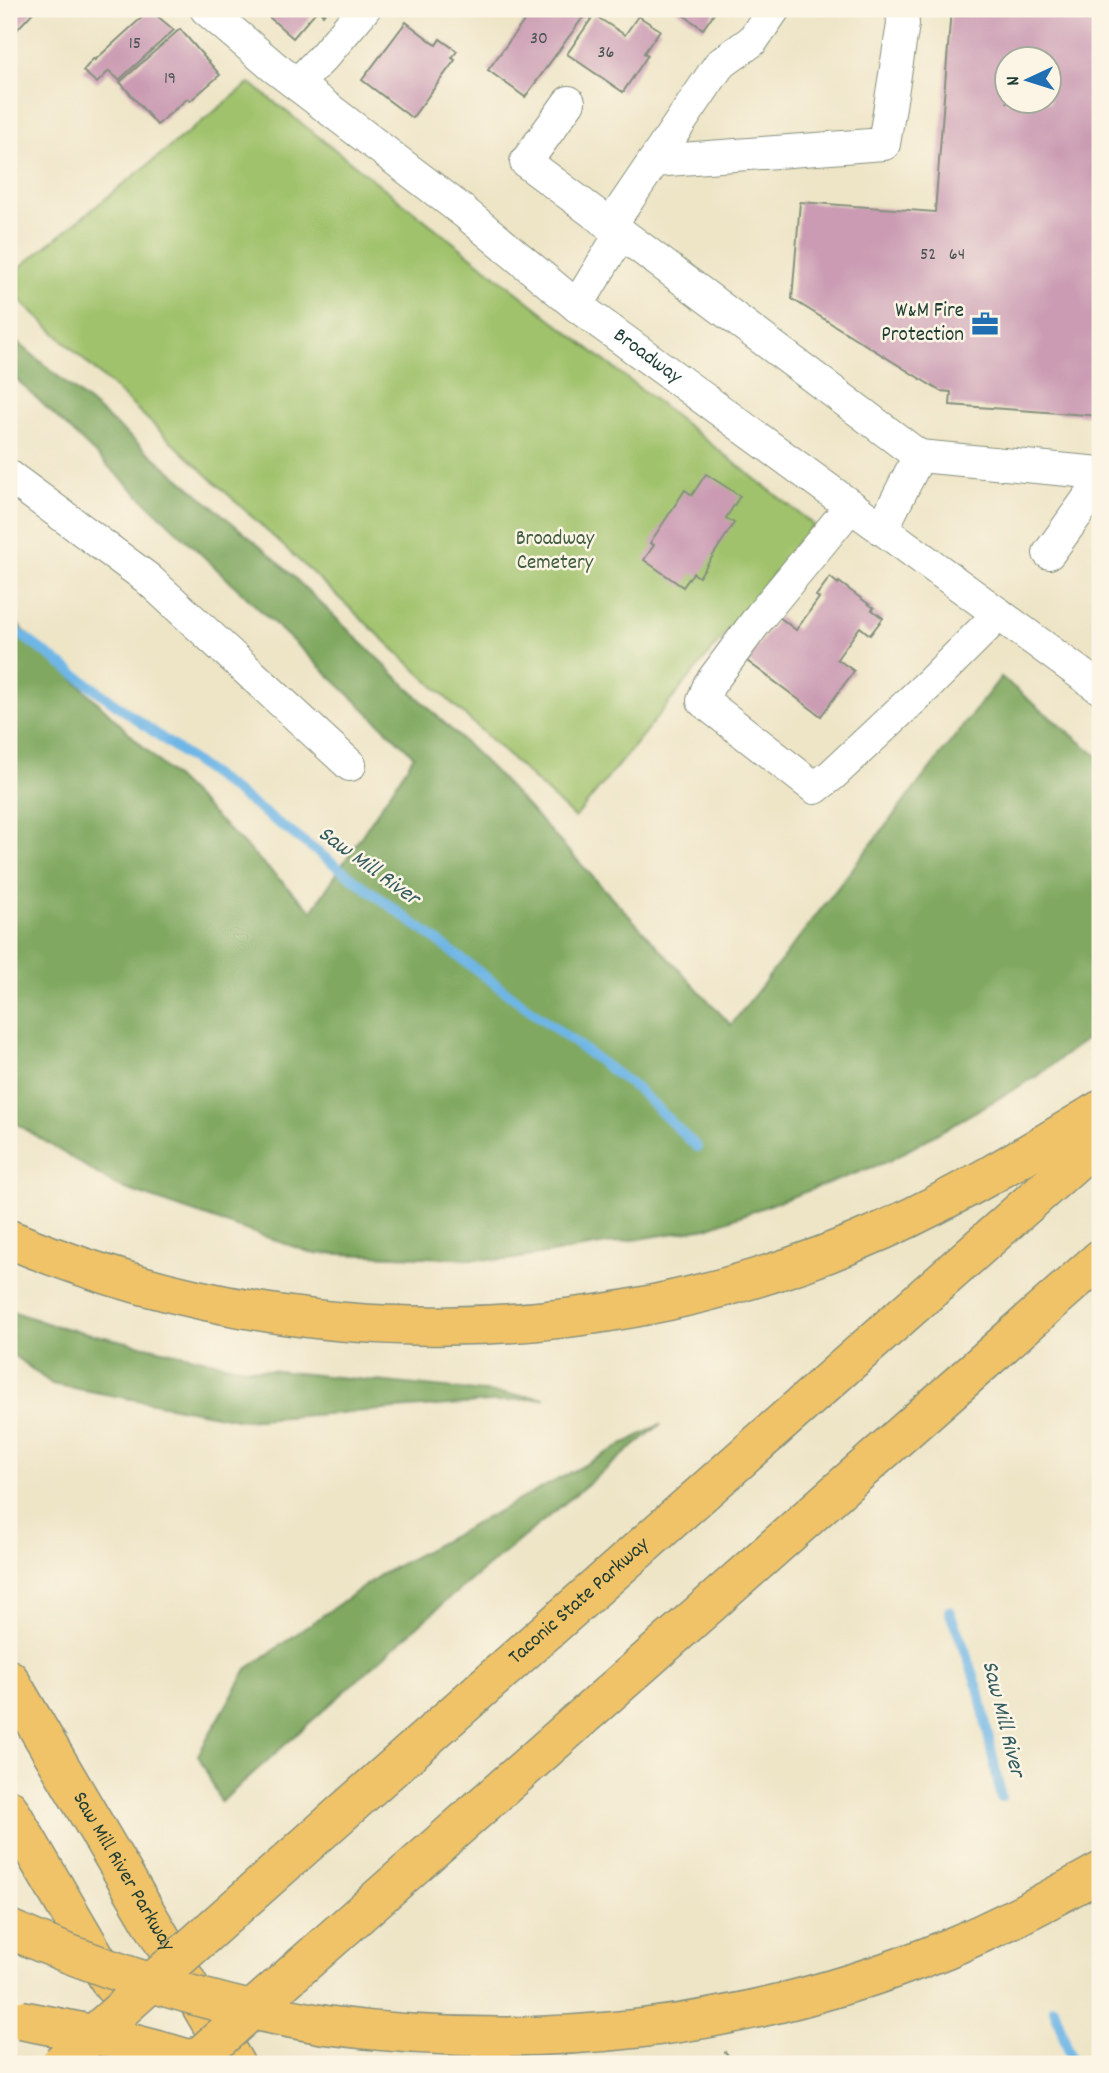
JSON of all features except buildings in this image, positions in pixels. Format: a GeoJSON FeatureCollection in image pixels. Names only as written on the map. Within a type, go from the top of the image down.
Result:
{"type":"FeatureCollection","features":[{"type":"Feature","properties":{"kind":"highway"},"geometry":{"type":"LineString","coordinates":[[9,1239],[137,1285],[245,1310],[370,1324],[438,1326],[544,1321],[667,1301],[773,1273],[828,1254],[939,1204],[995,1174],[1100,1110]]}},
{"type":"Feature","properties":{"kind":"highway","name":"Taconic State Parkway"},"geometry":{"type":"LineString","coordinates":[[60,2064],[1100,1140]]}},
{"type":"Feature","properties":{"kind":"highway"},"geometry":{"type":"LineString","coordinates":[[191,2064],[1100,1259]]}},
{"type":"Feature","properties":{"kind":"highway","name":"Saw Mill River Parkway"},"geometry":{"type":"LineString","coordinates":[[9,1679],[235,2064]]}},
{"type":"Feature","properties":{"kind":"highway"},"geometry":{"type":"LineString","coordinates":[[9,1809],[159,2064]]}},
{"type":"Feature","properties":{"kind":"highway"},"geometry":{"type":"LineString","coordinates":[[9,1930],[110,1971],[235,2007],[325,2025],[423,2035],[468,2038],[534,2037],[649,2028],[719,2017],[825,1992],[886,1972],[998,1926],[1100,1872]]}},
{"type":"Feature","properties":{"kind":"highway"},"geometry":{"type":"LineString","coordinates":[[15,2020],[127,2042],[204,2064]]}},
{"type":"Feature","properties":{"kind":"street","name":"Broadway"},"geometry":{"type":"LineString","coordinates":[[206,9],[297,84],[464,212],[577,306],[1100,688]]}},
{"type":"Feature","properties":{"kind":"street"},"geometry":{"type":"LineString","coordinates":[[297,84],[364,9]]}},
{"type":"Feature","properties":{"kind":"street"},"geometry":{"type":"LineString","coordinates":[[577,306],[615,229],[654,161],[719,65],[751,41],[774,9]]}},
{"type":"Feature","properties":{"kind":"street"},"geometry":{"type":"LineString","coordinates":[[654,161],[884,144],[903,24],[902,9]]}},
{"type":"Feature","properties":{"kind":"street"},"geometry":{"type":"LineString","coordinates":[[569,102],[526,162],[919,456],[1100,473]]}},
{"type":"Feature","properties":{"kind":"street"},"geometry":{"type":"LineString","coordinates":[[882,529],[919,456]]}},
{"type":"Feature","properties":{"kind":"street"},"geometry":{"type":"LineString","coordinates":[[9,475],[146,578],[350,765]]}},
{"type":"Feature","properties":{"kind":"street"},"geometry":{"type":"LineString","coordinates":[[1049,553],[1100,482]]}},
{"type":"Feature","properties":{"kind":"street"},"geometry":{"type":"LineString","coordinates":[[851,506],[761,615],[709,685],[703,701],[816,788],[928,685],[999,614]]}},
{"type":"Feature","properties":{"kind":"green space","name":"Broadway Cemetery"},"geometry":{"type":"Polygon","coordinates":[[[250,83],[814,525],[575,818],[9,290],[9,276],[250,83]]]}},
{"type":"Feature","properties":{"kind":"green space"},"geometry":{"type":"Polygon","coordinates":[[[9,335],[274,558],[493,770],[731,1025],[1001,677],[1100,758],[1100,1029],[1037,1076],[889,1161],[707,1228],[507,1260],[312,1253],[117,1186],[9,1119],[9,616],[312,911],[414,756],[9,372],[9,335]]]}},
{"type":"Feature","properties":{"kind":"green space"},"geometry":{"type":"Polygon","coordinates":[[[9,1310],[52,1325],[238,1367],[545,1398],[243,1420],[52,1384],[9,1352],[9,1310]]]}},
{"type":"Feature","properties":{"kind":"green space"},"geometry":{"type":"Polygon","coordinates":[[[661,1424],[448,1599],[221,1802],[198,1755],[247,1669],[380,1575],[661,1424]]]}},
{"type":"Feature","properties":{"kind":"waterway","name":"Saw Mill River"},"geometry":{"type":"LineString","coordinates":[[9,626],[637,1089],[697,1147]]}},
{"type":"Feature","properties":{"kind":"waterway","name":"Saw Mill River"},"geometry":{"type":"LineString","coordinates":[[949,1611],[979,1691],[1001,1797]]}},
{"type":"Feature","properties":{"kind":"waterway","name":"Saw Mill River"},"geometry":{"type":"LineString","coordinates":[[1054,2008],[1073,2064]]}},
{"type":"Feature","properties":{"kind":"place","name":"W&M Fire Protection"},"geometry":{"type":"Point","coordinates":[985,324]}}]}
